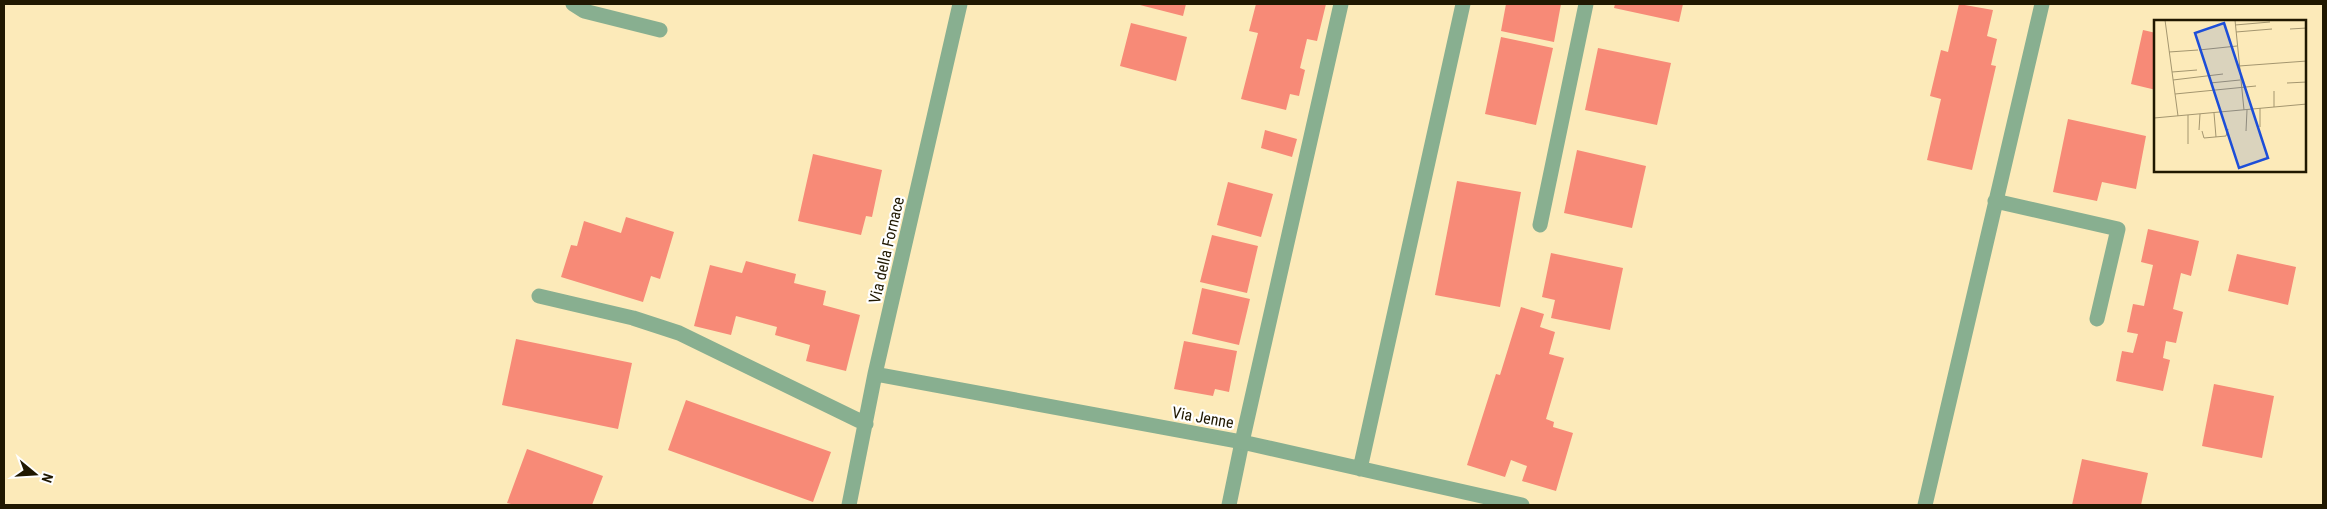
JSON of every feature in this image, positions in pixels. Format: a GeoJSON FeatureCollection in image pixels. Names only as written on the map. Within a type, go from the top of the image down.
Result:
{"type":"FeatureCollection","features":[{"type":"Feature","properties":{"kind":"street"},"geometry":{"type":"LineString","coordinates":[[573,4],[590,12],[660,30]]}},
{"type":"Feature","properties":{"kind":"street","name":"Via della Fornace"},"geometry":{"type":"LineString","coordinates":[[848,505],[875,374],[960,4]]}},
{"type":"Feature","properties":{"kind":"street"},"geometry":{"type":"LineString","coordinates":[[1229,505],[1341,4]]}},
{"type":"Feature","properties":{"kind":"street"},"geometry":{"type":"LineString","coordinates":[[1360,469],[1463,4]]}},
{"type":"Feature","properties":{"kind":"street"},"geometry":{"type":"LineString","coordinates":[[1540,225],[1586,4]]}},
{"type":"Feature","properties":{"kind":"street"},"geometry":{"type":"LineString","coordinates":[[1925,505],[2042,4]]}},
{"type":"Feature","properties":{"kind":"street"},"geometry":{"type":"LineString","coordinates":[[1995,201],[2118,229],[2097,319]]}},
{"type":"Feature","properties":{"kind":"street"},"geometry":{"type":"LineString","coordinates":[[539,296],[634,318],[679,333],[866,424]]}},
{"type":"Feature","properties":{"kind":"street","name":"Via Jenne"},"geometry":{"type":"LineString","coordinates":[[875,374],[1242,442],[1522,505]]}},
{"type":"Feature","properties":{"kind":"building"},"geometry":{"type":"Polygon","coordinates":[[[1136,4],[1186,4],[1183,16],[1136,4]]]}},
{"type":"Feature","properties":{"kind":"building"},"geometry":{"type":"Polygon","coordinates":[[[1256,4],[1326,4],[1317,41],[1307,39],[1300,68],[1305,70],[1299,96],[1290,94],[1286,110],[1241,99],[1258,33],[1249,31],[1256,4]]]}},
{"type":"Feature","properties":{"kind":"building"},"geometry":{"type":"Polygon","coordinates":[[[1506,4],[1561,4],[1554,42],[1501,31],[1506,4]]]}},
{"type":"Feature","properties":{"kind":"building"},"geometry":{"type":"Polygon","coordinates":[[[1615,4],[1683,4],[1679,22],[1614,8],[1615,4]]]}},
{"type":"Feature","properties":{"kind":"building"},"geometry":{"type":"Polygon","coordinates":[[[1959,4],[1993,10],[1987,36],[1997,39],[1991,65],[1996,66],[1972,170],[1927,160],[1941,99],[1930,96],[1941,50],[1948,52],[1959,4]]]}},
{"type":"Feature","properties":{"kind":"building"},"geometry":{"type":"Polygon","coordinates":[[[1131,23],[1187,37],[1176,81],[1120,66],[1131,23]]]}},
{"type":"Feature","properties":{"kind":"building"},"geometry":{"type":"Polygon","coordinates":[[[2143,30],[2154,33],[2154,90],[2131,84],[2143,30]]]}},
{"type":"Feature","properties":{"kind":"building"},"geometry":{"type":"Polygon","coordinates":[[[1501,37],[1553,48],[1536,125],[1485,114],[1501,37]]]}},
{"type":"Feature","properties":{"kind":"building"},"geometry":{"type":"Polygon","coordinates":[[[1598,48],[1671,63],[1657,125],[1585,110],[1598,48]]]}},
{"type":"Feature","properties":{"kind":"building"},"geometry":{"type":"Polygon","coordinates":[[[2068,119],[2146,136],[2136,189],[2102,182],[2097,201],[2053,192],[2068,119]]]}},
{"type":"Feature","properties":{"kind":"building"},"geometry":{"type":"Polygon","coordinates":[[[1265,130],[1297,139],[1292,157],[1261,148],[1265,130]]]}},
{"type":"Feature","properties":{"kind":"building"},"geometry":{"type":"Polygon","coordinates":[[[1577,150],[1646,166],[1632,228],[1564,213],[1577,150]]]}},
{"type":"Feature","properties":{"kind":"building"},"geometry":{"type":"Polygon","coordinates":[[[813,154],[882,170],[872,217],[866,216],[861,235],[798,221],[813,154]]]}},
{"type":"Feature","properties":{"kind":"building"},"geometry":{"type":"Polygon","coordinates":[[[1457,181],[1521,192],[1500,307],[1435,295],[1457,181]]]}},
{"type":"Feature","properties":{"kind":"building"},"geometry":{"type":"Polygon","coordinates":[[[1228,182],[1273,194],[1261,237],[1217,225],[1228,182]]]}},
{"type":"Feature","properties":{"kind":"building"},"geometry":{"type":"Polygon","coordinates":[[[626,217],[674,232],[660,279],[651,276],[643,302],[561,277],[571,245],[577,246],[584,221],[621,233],[626,217]]]}},
{"type":"Feature","properties":{"kind":"building"},"geometry":{"type":"Polygon","coordinates":[[[2148,229],[2199,241],[2191,276],[2181,273],[2173,309],[2183,312],[2176,343],[2166,341],[2163,358],[2170,360],[2163,391],[2116,381],[2122,351],[2133,353],[2138,334],[2127,332],[2133,304],[2144,306],[2153,265],[2141,262],[2148,229]]]}},
{"type":"Feature","properties":{"kind":"building"},"geometry":{"type":"Polygon","coordinates":[[[1212,235],[1258,246],[1247,293],[1200,282],[1212,235]]]}},
{"type":"Feature","properties":{"kind":"building"},"geometry":{"type":"Polygon","coordinates":[[[1551,253],[1623,268],[1610,330],[1551,318],[1555,300],[1542,297],[1551,253]]]}},
{"type":"Feature","properties":{"kind":"building"},"geometry":{"type":"Polygon","coordinates":[[[2237,254],[2296,267],[2288,305],[2228,291],[2237,254]]]}},
{"type":"Feature","properties":{"kind":"building"},"geometry":{"type":"Polygon","coordinates":[[[746,261],[796,274],[794,283],[826,291],[823,305],[860,315],[846,371],[806,361],[810,345],[775,335],[777,327],[736,316],[731,335],[694,326],[710,265],[742,273],[746,261]]]}},
{"type":"Feature","properties":{"kind":"building"},"geometry":{"type":"Polygon","coordinates":[[[1202,288],[1250,299],[1239,345],[1192,334],[1202,288]]]}},
{"type":"Feature","properties":{"kind":"building"},"geometry":{"type":"Polygon","coordinates":[[[1521,307],[1544,314],[1540,327],[1555,332],[1549,354],[1564,358],[1546,419],[1554,422],[1553,427],[1573,433],[1556,491],[1522,481],[1527,466],[1511,460],[1505,477],[1467,465],[1496,374],[1500,375],[1521,307]]]}},
{"type":"Feature","properties":{"kind":"building"},"geometry":{"type":"Polygon","coordinates":[[[516,339],[632,363],[618,429],[502,405],[516,339]]]}},
{"type":"Feature","properties":{"kind":"building"},"geometry":{"type":"Polygon","coordinates":[[[1184,341],[1237,351],[1229,392],[1215,389],[1213,396],[1174,389],[1184,341]]]}},
{"type":"Feature","properties":{"kind":"building"},"geometry":{"type":"Polygon","coordinates":[[[2214,384],[2274,396],[2262,458],[2202,446],[2214,384]]]}},
{"type":"Feature","properties":{"kind":"building"},"geometry":{"type":"Polygon","coordinates":[[[686,400],[831,452],[813,502],[668,450],[686,400]]]}},
{"type":"Feature","properties":{"kind":"building"},"geometry":{"type":"Polygon","coordinates":[[[527,449],[603,476],[592,505],[515,505],[507,503],[527,449]]]}},
{"type":"Feature","properties":{"kind":"building"},"geometry":{"type":"Polygon","coordinates":[[[2082,459],[2148,473],[2141,505],[2072,505],[2082,459]]]}}]}
